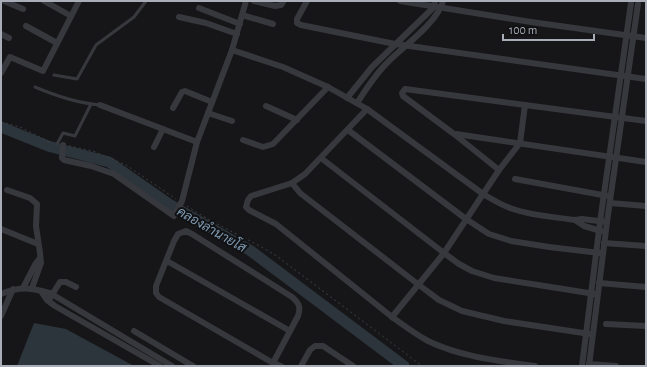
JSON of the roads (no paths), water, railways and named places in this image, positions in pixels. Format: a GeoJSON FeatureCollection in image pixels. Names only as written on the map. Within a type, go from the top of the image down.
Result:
{"type":"FeatureCollection","features":[{"type":"Feature","properties":{"kind":"street"},"geometry":{"type":"LineString","coordinates":[[4,1],[23,9]]}},
{"type":"Feature","properties":{"kind":"street"},"geometry":{"type":"LineString","coordinates":[[44,1],[71,16]]}},
{"type":"Feature","properties":{"kind":"street"},"geometry":{"type":"LineString","coordinates":[[1,73],[10,57],[43,71],[79,1]]}},
{"type":"Feature","properties":{"kind":"street"},"geometry":{"type":"LineString","coordinates":[[61,145],[62,158],[64,160],[91,166],[114,174],[173,216],[175,215],[197,142],[232,50],[246,1]]}},
{"type":"Feature","properties":{"kind":"street"},"geometry":{"type":"LineString","coordinates":[[254,1],[275,6],[281,5],[283,2]]}},
{"type":"Feature","properties":{"kind":"street"},"geometry":{"type":"LineString","coordinates":[[307,1],[297,19],[297,23],[301,25],[395,44],[646,79]]}},
{"type":"Feature","properties":{"kind":"street"},"geometry":{"type":"LineString","coordinates":[[400,1],[435,4],[441,8],[646,38]]}},
{"type":"Feature","properties":{"kind":"street"},"geometry":{"type":"LineString","coordinates":[[357,103],[378,72],[424,28],[441,8],[443,1]]}},
{"type":"Feature","properties":{"kind":"street"},"geometry":{"type":"LineString","coordinates":[[582,366],[586,333],[600,253],[606,232],[640,3],[630,2],[615,118],[598,230],[600,253],[599,283],[594,294],[594,334],[589,365],[616,366]]}},
{"type":"Feature","properties":{"kind":"street"},"geometry":{"type":"LineString","coordinates":[[347,98],[372,67],[435,4]]}},
{"type":"Feature","properties":{"kind":"street"},"geometry":{"type":"LineString","coordinates":[[199,8],[240,24]]}},
{"type":"Feature","properties":{"kind":"street"},"geometry":{"type":"LineString","coordinates":[[242,16],[273,24]]}},
{"type":"Feature","properties":{"kind":"street"},"geometry":{"type":"LineString","coordinates":[[179,17],[206,23],[237,34]]}},
{"type":"Feature","properties":{"kind":"street"},"geometry":{"type":"LineString","coordinates":[[26,26],[57,43]]}},
{"type":"Feature","properties":{"kind":"street"},"geometry":{"type":"LineString","coordinates":[[1,34],[9,38]]}},
{"type":"Feature","properties":{"kind":"street"},"geometry":{"type":"LineString","coordinates":[[232,50],[283,67],[328,87],[357,103],[482,194],[514,210],[575,220],[582,219],[607,222]]}},
{"type":"Feature","properties":{"kind":"street"},"geometry":{"type":"LineString","coordinates":[[243,140],[263,147],[273,144],[328,87]]}},
{"type":"Feature","properties":{"kind":"street"},"geometry":{"type":"LineString","coordinates":[[498,170],[454,134],[403,96],[403,91],[405,89],[409,89],[622,119],[646,121]]}},
{"type":"Feature","properties":{"kind":"street"},"geometry":{"type":"LineString","coordinates":[[173,108],[182,92],[185,90],[212,102]]}},
{"type":"Feature","properties":{"kind":"street"},"geometry":{"type":"LineString","coordinates":[[100,105],[197,142]]}},
{"type":"Feature","properties":{"kind":"street"},"geometry":{"type":"LineString","coordinates":[[392,317],[444,253],[498,170],[520,143],[525,105]]}},
{"type":"Feature","properties":{"kind":"street"},"geometry":{"type":"LineString","coordinates":[[266,106],[297,120]]}},
{"type":"Feature","properties":{"kind":"street"},"geometry":{"type":"LineString","coordinates":[[367,109],[305,174],[292,183],[251,196],[248,200],[246,208],[276,224],[392,317],[427,340],[462,354],[501,362],[535,366]]}},
{"type":"Feature","properties":{"kind":"street"},"geometry":{"type":"LineString","coordinates":[[208,113],[232,121]]}},
{"type":"Feature","properties":{"kind":"street"},"geometry":{"type":"LineString","coordinates":[[154,147],[163,129]]}},
{"type":"Feature","properties":{"kind":"street"},"geometry":{"type":"LineString","coordinates":[[348,130],[466,219],[489,234],[511,241],[549,248],[600,253]]}},
{"type":"Feature","properties":{"kind":"street"},"geometry":{"type":"LineString","coordinates":[[454,134],[646,162]]}},
{"type":"Feature","properties":{"kind":"street"},"geometry":{"type":"LineString","coordinates":[[320,158],[444,253],[472,271],[494,278],[594,294]]}},
{"type":"Feature","properties":{"kind":"street"},"geometry":{"type":"LineString","coordinates":[[515,179],[611,196]]}},
{"type":"Feature","properties":{"kind":"street"},"geometry":{"type":"LineString","coordinates":[[292,183],[300,193],[439,300],[462,311],[504,321],[594,334]]}},
{"type":"Feature","properties":{"kind":"street"},"geometry":{"type":"LineString","coordinates":[[7,190],[30,198],[37,204],[36,226],[40,267],[32,288]]}},
{"type":"Feature","properties":{"kind":"street"},"geometry":{"type":"LineString","coordinates":[[610,203],[646,206]]}},
{"type":"Feature","properties":{"kind":"street"},"geometry":{"type":"LineString","coordinates":[[575,220],[584,226],[606,232]]}},
{"type":"Feature","properties":{"kind":"street"},"geometry":{"type":"LineString","coordinates":[[1,229],[38,244]]}},
{"type":"Feature","properties":{"kind":"street"},"geometry":{"type":"LineString","coordinates":[[273,363],[300,308],[298,302],[192,234],[186,232],[178,234],[174,240],[156,286],[156,293],[159,297],[273,363],[281,366]]}},
{"type":"Feature","properties":{"kind":"street"},"geometry":{"type":"LineString","coordinates":[[604,243],[646,246]]}},
{"type":"Feature","properties":{"kind":"street"},"geometry":{"type":"LineString","coordinates":[[23,288],[40,258]]}},
{"type":"Feature","properties":{"kind":"street"},"geometry":{"type":"LineString","coordinates":[[167,261],[290,331]]}},
{"type":"Feature","properties":{"kind":"street"},"geometry":{"type":"LineString","coordinates":[[49,302],[60,282],[66,282],[76,287]]}},
{"type":"Feature","properties":{"kind":"street"},"geometry":{"type":"LineString","coordinates":[[599,283],[646,287]]}},
{"type":"Feature","properties":{"kind":"street"},"geometry":{"type":"LineString","coordinates":[[1,295],[13,289],[23,288],[32,288],[52,295],[172,366]]}},
{"type":"Feature","properties":{"kind":"street"},"geometry":{"type":"LineString","coordinates":[[1,316],[13,289]]}},
{"type":"Feature","properties":{"kind":"street"},"geometry":{"type":"LineString","coordinates":[[41,291],[49,302],[160,366]]}},
{"type":"Feature","properties":{"kind":"street"},"geometry":{"type":"LineString","coordinates":[[606,324],[646,326]]}},
{"type":"Feature","properties":{"kind":"street"},"geometry":{"type":"LineString","coordinates":[[134,331],[193,366]]}},
{"type":"Feature","properties":{"kind":"street"},"geometry":{"type":"LineString","coordinates":[[119,343],[123,337]]}},
{"type":"Feature","properties":{"kind":"street"},"geometry":{"type":"LineString","coordinates":[[300,366],[310,350],[316,346],[323,346],[353,366]]}},
{"type":"Feature","properties":{"kind":"lane"},"geometry":{"type":"LineString","coordinates":[[54,75],[76,79],[96,45],[134,17],[146,1]]}},
{"type":"Feature","properties":{"kind":"lane"},"geometry":{"type":"LineString","coordinates":[[35,87],[58,96],[100,105]]}},
{"type":"Feature","properties":{"kind":"lane"},"geometry":{"type":"LineString","coordinates":[[61,145],[63,133],[75,136],[91,104]]}},
{"type":"Feature","properties":{"kind":"waterway","name":"คลองลำนายโส"},"geometry":{"type":"LineString","coordinates":[[1,127],[48,146],[109,162],[169,204],[251,251],[404,366]]}}]}
